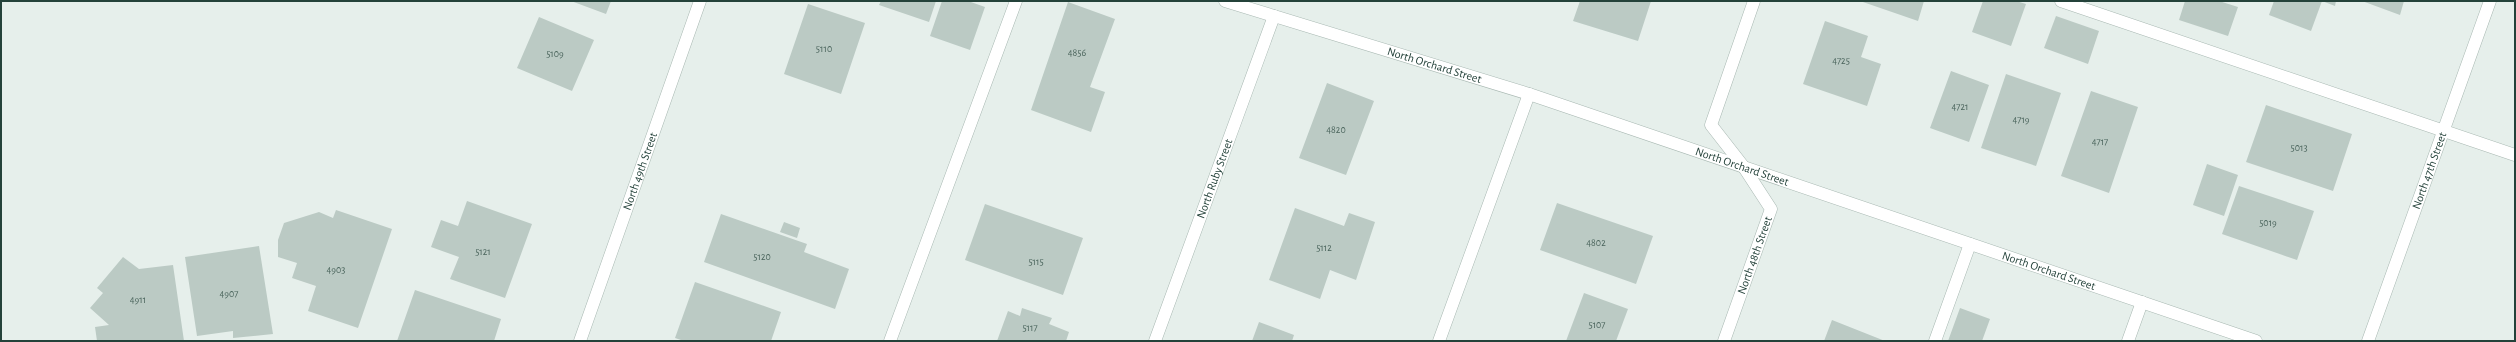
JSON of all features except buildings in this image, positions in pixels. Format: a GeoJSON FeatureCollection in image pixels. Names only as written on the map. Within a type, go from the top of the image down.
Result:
{"type":"FeatureCollection","features":[{"type":"Feature","properties":{"kind":"street","name":"North 49th Street"},"geometry":{"type":"LineString","coordinates":[[580,341],[700,1]]}},
{"type":"Feature","properties":{"kind":"street"},"geometry":{"type":"LineString","coordinates":[[890,341],[1016,1]]}},
{"type":"Feature","properties":{"kind":"street","name":"North Orchard Street"},"geometry":{"type":"LineString","coordinates":[[1225,1],[1529,94],[2256,341]]}},
{"type":"Feature","properties":{"kind":"street","name":"North 48th Street"},"geometry":{"type":"LineString","coordinates":[[1724,341],[1771,209],[1743,166],[1711,125],[1754,1]]}},
{"type":"Feature","properties":{"kind":"street"},"geometry":{"type":"LineString","coordinates":[[2061,1],[2515,155]]}},
{"type":"Feature","properties":{"kind":"street","name":"North 47th Street"},"geometry":{"type":"LineString","coordinates":[[2368,341],[2490,1]]}},
{"type":"Feature","properties":{"kind":"street","name":"North Ruby Street"},"geometry":{"type":"LineString","coordinates":[[1155,341],[1274,16]]}},
{"type":"Feature","properties":{"kind":"street"},"geometry":{"type":"LineString","coordinates":[[1439,341],[1529,94]]}},
{"type":"Feature","properties":{"kind":"street"},"geometry":{"type":"LineString","coordinates":[[1935,341],[1970,244]]}},
{"type":"Feature","properties":{"kind":"street"},"geometry":{"type":"LineString","coordinates":[[2128,341],[2142,302]]}}]}
